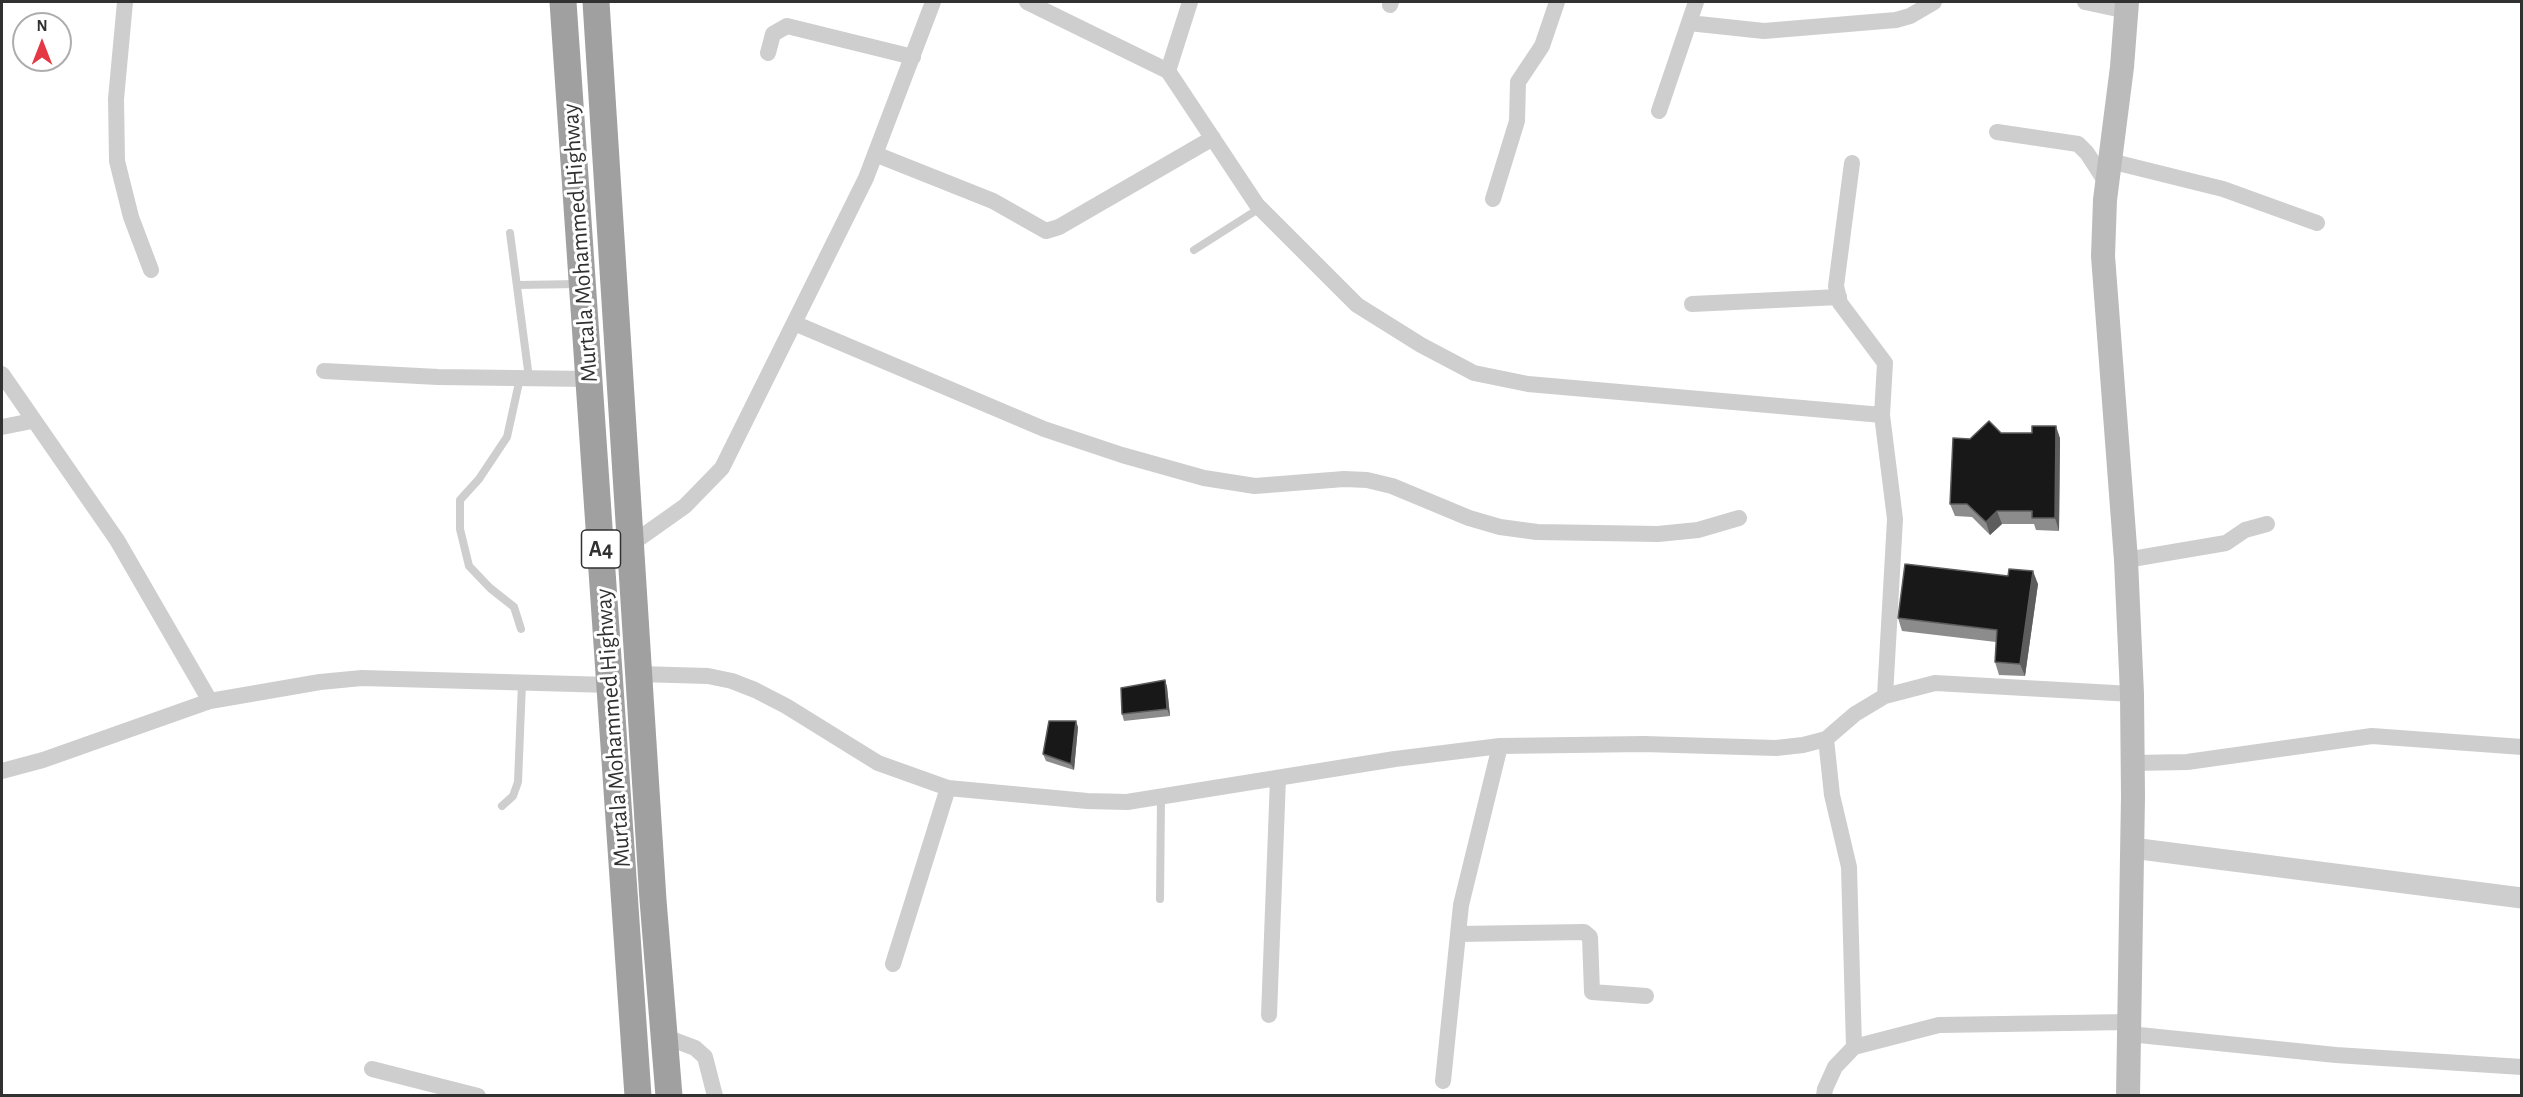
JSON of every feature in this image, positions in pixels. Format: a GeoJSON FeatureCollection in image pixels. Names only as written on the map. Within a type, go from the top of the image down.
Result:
{"type":"FeatureCollection","features":[{"type":"Feature","properties":{"kind":"highway","name":"Murtala Mohammed Highway"},"geometry":{"type":"LineString","coordinates":[[563,2],[638,1095]]}},
{"type":"Feature","properties":{"kind":"highway","name":"Murtala Mohammed Highway"},"geometry":{"type":"LineString","coordinates":[[596,2],[653,900],[669,1095]]}},
{"type":"Feature","properties":{"kind":"main road"},"geometry":{"type":"LineString","coordinates":[[2127,6],[2108,173],[2103,256],[2126,560],[2132,694],[2133,848],[2128,1095]]}},
{"type":"Feature","properties":{"kind":"street"},"geometry":{"type":"LineString","coordinates":[[125,2],[116,99],[117,161],[132,217],[151,270]]}},
{"type":"Feature","properties":{"kind":"street"},"geometry":{"type":"LineString","coordinates":[[630,545],[685,507],[722,468],[866,178],[933,2]]}},
{"type":"Feature","properties":{"kind":"street"},"geometry":{"type":"LineString","coordinates":[[1027,2],[1168,70],[1260,208],[1357,305],[1421,345],[1474,373],[1528,384],[1882,415]]}},
{"type":"Feature","properties":{"kind":"street"},"geometry":{"type":"LineString","coordinates":[[1168,70],[1190,2]]}},
{"type":"Feature","properties":{"kind":"street"},"geometry":{"type":"LineString","coordinates":[[1493,199],[1517,122],[1518,82],[1542,46],[1557,2]]}},
{"type":"Feature","properties":{"kind":"street"},"geometry":{"type":"LineString","coordinates":[[1659,111],[1696,2]]}},
{"type":"Feature","properties":{"kind":"street"},"geometry":{"type":"LineString","coordinates":[[1689,23],[1764,31],[1863,23],[1910,16],[1934,2]]}},
{"type":"Feature","properties":{"kind":"street"},"geometry":{"type":"LineString","coordinates":[[2085,2],[2127,6]]}},
{"type":"Feature","properties":{"kind":"street"},"geometry":{"type":"LineString","coordinates":[[768,53],[773,34],[787,26],[913,57]]}},
{"type":"Feature","properties":{"kind":"street"},"geometry":{"type":"LineString","coordinates":[[1997,132],[2078,144],[2108,173],[2223,189],[2317,223]]}},
{"type":"Feature","properties":{"kind":"street"},"geometry":{"type":"LineString","coordinates":[[875,154],[993,201],[1046,231],[1059,227],[1213,138]]}},
{"type":"Feature","properties":{"kind":"street"},"geometry":{"type":"LineString","coordinates":[[1852,163],[1836,286],[1840,303],[1885,363],[1882,415],[1895,519],[1885,696]]}},
{"type":"Feature","properties":{"kind":"street"},"geometry":{"type":"LineString","coordinates":[[1692,304],[1839,297]]}},
{"type":"Feature","properties":{"kind":"street"},"geometry":{"type":"LineString","coordinates":[[794,323],[1044,429],[1122,455],[1204,478],[1255,486],[1344,479],[1367,480],[1392,486],[1469,518],[1500,527],[1537,532],[1658,534],[1698,530],[1739,518]]}},
{"type":"Feature","properties":{"kind":"street"},"geometry":{"type":"LineString","coordinates":[[324,371],[438,377],[589,379]]}},
{"type":"Feature","properties":{"kind":"street"},"geometry":{"type":"LineString","coordinates":[[2,374],[32,421],[117,540],[210,701]]}},
{"type":"Feature","properties":{"kind":"street"},"geometry":{"type":"LineString","coordinates":[[2,427],[32,421]]}},
{"type":"Feature","properties":{"kind":"street"},"geometry":{"type":"LineString","coordinates":[[2126,560],[2226,543],[2245,530],[2267,524]]}},
{"type":"Feature","properties":{"kind":"street"},"geometry":{"type":"LineString","coordinates":[[638,674],[708,676],[748,687],[786,706],[878,763],[948,788],[1127,802],[1395,759],[1500,746],[1644,744],[1776,748],[1826,739],[1856,714],[1885,696],[1935,683],[2132,694]]}},
{"type":"Feature","properties":{"kind":"street"},"geometry":{"type":"LineString","coordinates":[[2,771],[43,760],[210,701],[287,687],[362,678],[610,685]]}},
{"type":"Feature","properties":{"kind":"street"},"geometry":{"type":"LineString","coordinates":[[2133,763],[2187,762],[2372,735],[2522,747]]}},
{"type":"Feature","properties":{"kind":"street"},"geometry":{"type":"LineString","coordinates":[[1826,739],[1832,795],[1849,867],[1854,1047]]}},
{"type":"Feature","properties":{"kind":"street"},"geometry":{"type":"LineString","coordinates":[[1443,1081],[1461,905],[1500,746]]}},
{"type":"Feature","properties":{"kind":"street"},"geometry":{"type":"LineString","coordinates":[[1269,1015],[1278,778]]}},
{"type":"Feature","properties":{"kind":"street"},"geometry":{"type":"LineString","coordinates":[[893,964],[948,788]]}},
{"type":"Feature","properties":{"kind":"street"},"geometry":{"type":"LineString","coordinates":[[2133,848],[2522,898]]}},
{"type":"Feature","properties":{"kind":"street"},"geometry":{"type":"LineString","coordinates":[[1459,934],[1584,932],[1590,938],[1592,992],[1646,996]]}},
{"type":"Feature","properties":{"kind":"street"},"geometry":{"type":"LineString","coordinates":[[1824,1095],[1835,1067],[1854,1047],[1939,1025],[2129,1028],[2336,1055],[2522,1067]]}},
{"type":"Feature","properties":{"kind":"street"},"geometry":{"type":"LineString","coordinates":[[666,1037],[695,1048],[705,1057],[715,1095]]}},
{"type":"Feature","properties":{"kind":"street"},"geometry":{"type":"LineString","coordinates":[[372,1069],[478,1095]]}},
{"type":"Feature","properties":{"kind":"lane"},"geometry":{"type":"LineString","coordinates":[[1194,250],[1260,208]]}},
{"type":"Feature","properties":{"kind":"lane"},"geometry":{"type":"LineString","coordinates":[[510,233],[518,285],[525,378],[507,436],[479,479],[460,500],[460,529],[469,566],[490,588],[514,607],[521,629]]}},
{"type":"Feature","properties":{"kind":"lane"},"geometry":{"type":"LineString","coordinates":[[518,285],[582,284]]}},
{"type":"Feature","properties":{"kind":"lane"},"geometry":{"type":"LineString","coordinates":[[502,806],[513,796],[518,782],[522,683]]}},
{"type":"Feature","properties":{"kind":"lane"},"geometry":{"type":"LineString","coordinates":[[1160,899],[1161,798]]}},
{"type":"Feature","properties":{"kind":"building"},"geometry":{"type":"Polygon","coordinates":[[[1989,421],[2001,433],[2032,433],[2032,426],[2056,426],[2055,518],[2032,518],[2032,511],[1997,511],[1986,522],[1967,504],[1950,504],[1953,438],[1970,439],[1989,421]]]}},
{"type":"Feature","properties":{"kind":"building"},"geometry":{"type":"Polygon","coordinates":[[[1905,564],[2008,576],[2009,569],[2033,571],[2020,664],[1995,662],[1997,630],[1898,618],[1905,564]]]}},
{"type":"Feature","properties":{"kind":"building"},"geometry":{"type":"Polygon","coordinates":[[[1165,680],[1167,709],[1122,714],[1121,688],[1165,680]]]}},
{"type":"Feature","properties":{"kind":"building"},"geometry":{"type":"Polygon","coordinates":[[[1049,721],[1076,721],[1071,764],[1043,754],[1049,721]]]}}]}
